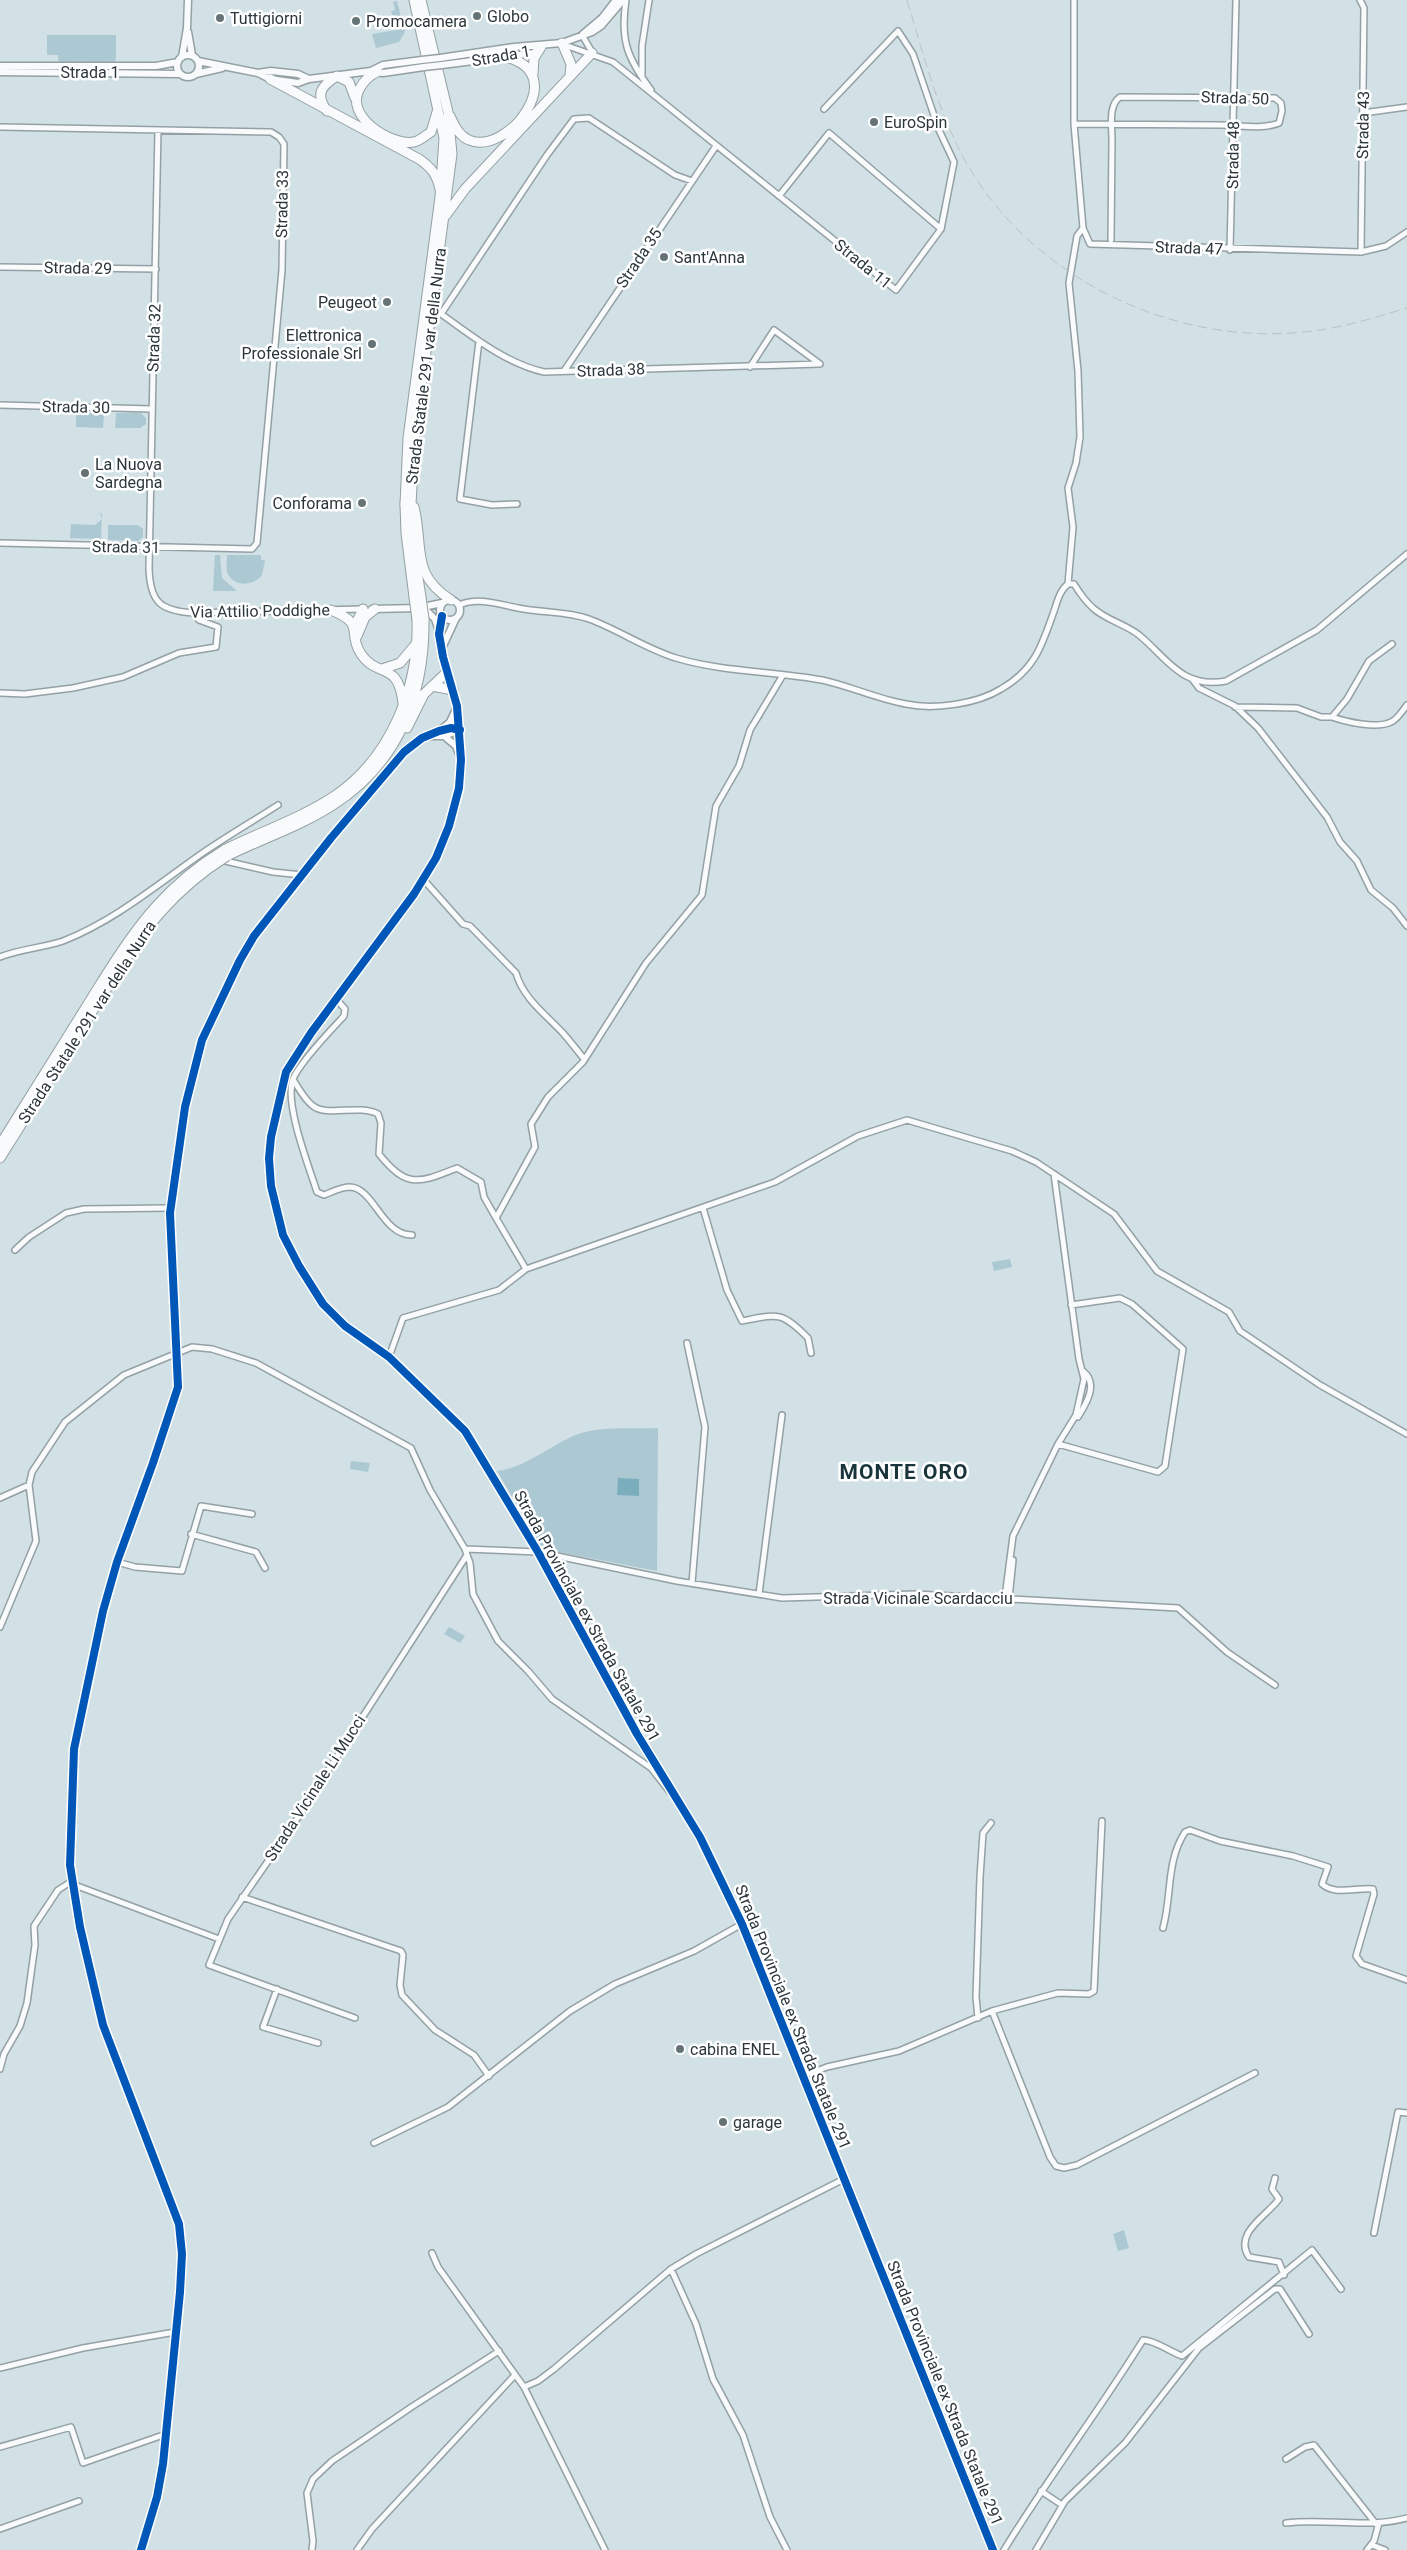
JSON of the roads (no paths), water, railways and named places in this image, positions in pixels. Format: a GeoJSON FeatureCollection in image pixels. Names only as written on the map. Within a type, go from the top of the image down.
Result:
{"type":"FeatureCollection","features":[{"type":"Feature","properties":{"kind":"main road","name":"Strada Statale 291 var della Nurra"},"geometry":{"type":"LineString","coordinates":[[409,502],[408,438],[440,197],[444,138],[414,0]]}},
{"type":"Feature","properties":{"kind":"main road","name":"Strada Statale 291 var della Nurra"},"geometry":{"type":"LineString","coordinates":[[225,853],[333,805],[365,778],[396,741],[420,682],[424,643],[423,617],[406,533],[415,435],[436,313],[444,217],[452,154],[448,112],[422,0]]}},
{"type":"Feature","properties":{"kind":"main road"},"geometry":{"type":"LineString","coordinates":[[562,43],[571,64],[570,76]]}},
{"type":"Feature","properties":{"kind":"main road"},"geometry":{"type":"LineString","coordinates":[[448,112],[462,136],[469,141],[482,143],[494,141],[505,134],[531,106],[535,84],[533,74],[534,58],[541,47]]}},
{"type":"Feature","properties":{"kind":"main road"},"geometry":{"type":"LineString","coordinates":[[444,217],[465,189],[592,53]]}},
{"type":"Feature","properties":{"kind":"main road"},"geometry":{"type":"LineString","coordinates":[[505,57],[518,60],[533,74]]}},
{"type":"Feature","properties":{"kind":"main road"},"geometry":{"type":"LineString","coordinates":[[356,103],[358,91],[374,72]]}},
{"type":"Feature","properties":{"kind":"main road"},"geometry":{"type":"LineString","coordinates":[[328,111],[321,98],[321,90],[324,84],[337,76],[348,82],[353,88],[359,113],[365,122],[402,141],[415,142],[431,132],[438,107]]}},
{"type":"Feature","properties":{"kind":"main road"},"geometry":{"type":"LineString","coordinates":[[270,79],[429,166],[436,175],[440,197]]}},
{"type":"Feature","properties":{"kind":"main road"},"geometry":{"type":"LineString","coordinates":[[409,502],[423,570],[430,582],[451,602]]}},
{"type":"Feature","properties":{"kind":"main road"},"geometry":{"type":"LineString","coordinates":[[354,627],[362,609]]}},
{"type":"Feature","properties":{"kind":"main road"},"geometry":{"type":"LineString","coordinates":[[356,638],[365,617],[375,609]]}},
{"type":"Feature","properties":{"kind":"main road"},"geometry":{"type":"LineString","coordinates":[[331,610],[349,619],[354,627],[361,654],[369,663],[391,673],[398,680],[404,706]]}},
{"type":"Feature","properties":{"kind":"main road","name":"Strada Statale 291 var della Nurra"},"geometry":{"type":"LineString","coordinates":[[0,1145],[106,982],[150,922],[168,902],[225,853],[321,804],[356,779],[382,746],[404,706],[412,680],[423,617]]}},
{"type":"Feature","properties":{"kind":"main road"},"geometry":{"type":"LineString","coordinates":[[382,669],[400,663],[418,642]]}},
{"type":"Feature","properties":{"kind":"main road"},"geometry":{"type":"LineString","coordinates":[[396,741],[406,730],[424,694],[447,672]]}},
{"type":"Feature","properties":{"kind":"main road"},"geometry":{"type":"LineString","coordinates":[[432,686],[453,690]]}},
{"type":"Feature","properties":{"kind":"main road","name":"Strada Statale 291 var della Nurra"},"geometry":{"type":"LineString","coordinates":[[0,1158],[106,982]]}},
{"type":"Feature","properties":{"kind":"street"},"geometry":{"type":"LineString","coordinates":[[187,28],[192,55],[198,61],[199,66],[196,74],[188,77],[180,74],[177,68],[187,28],[188,0]]}},
{"type":"Feature","properties":{"kind":"street","name":"Strada 1"},"geometry":{"type":"LineString","coordinates":[[582,35],[602,18],[616,0]]}},
{"type":"Feature","properties":{"kind":"street","name":"Strada 1"},"geometry":{"type":"LineString","coordinates":[[198,61],[258,73],[270,79],[298,83],[309,79],[374,72],[383,65],[423,64],[514,47],[534,45],[541,47],[562,43],[592,32],[601,26],[624,0]]}},
{"type":"Feature","properties":{"kind":"street","name":"Strada 11"},"geometry":{"type":"LineString","coordinates":[[624,0],[624,40],[630,60],[657,98]]}},
{"type":"Feature","properties":{"kind":"street"},"geometry":{"type":"LineString","coordinates":[[642,79],[642,46],[649,0]]}},
{"type":"Feature","properties":{"kind":"street"},"geometry":{"type":"LineString","coordinates":[[362,609],[418,608],[451,602],[482,601],[529,610],[567,614],[600,624],[674,657],[823,680],[905,704],[960,704],[983,699],[1017,678],[1035,660],[1059,598],[1068,584],[1072,527],[1068,488],[1076,463],[1080,437],[1078,371],[1069,283],[1076,236],[1083,228],[1074,124],[1074,0]]}},
{"type":"Feature","properties":{"kind":"street","name":"Strada 48"},"geometry":{"type":"LineString","coordinates":[[1230,250],[1236,0]]}},
{"type":"Feature","properties":{"kind":"street","name":"Strada 43"},"geometry":{"type":"LineString","coordinates":[[1360,0],[1364,8],[1361,252]]}},
{"type":"Feature","properties":{"kind":"street"},"geometry":{"type":"LineString","coordinates":[[778,196],[830,133],[941,229],[954,162],[940,130],[913,54],[902,33],[898,31],[824,109]]}},
{"type":"Feature","properties":{"kind":"street"},"geometry":{"type":"LineString","coordinates":[[582,35],[592,53]]}},
{"type":"Feature","properties":{"kind":"street","name":"Strada 11"},"geometry":{"type":"LineString","coordinates":[[562,43],[613,62],[896,290],[941,229]]}},
{"type":"Feature","properties":{"kind":"street","name":"Strada 1"},"geometry":{"type":"LineString","coordinates":[[441,61],[534,53],[541,47]]}},
{"type":"Feature","properties":{"kind":"street"},"geometry":{"type":"LineString","coordinates":[[180,59],[192,55]]}},
{"type":"Feature","properties":{"kind":"street","name":"Strada 1"},"geometry":{"type":"LineString","coordinates":[[0,66],[120,67],[166,65],[180,59]]}},
{"type":"Feature","properties":{"kind":"street","name":"Strada 1"},"geometry":{"type":"LineString","coordinates":[[196,74],[226,67]]}},
{"type":"Feature","properties":{"kind":"street","name":"Strada 1"},"geometry":{"type":"LineString","coordinates":[[258,73],[271,71],[298,74],[309,79]]}},
{"type":"Feature","properties":{"kind":"street","name":"Strada 1"},"geometry":{"type":"LineString","coordinates":[[0,72],[180,74]]}},
{"type":"Feature","properties":{"kind":"street","name":"Strada 50"},"geometry":{"type":"LineString","coordinates":[[1074,124],[1112,124],[1233,125],[1272,126],[1279,123],[1282,103],[1275,98],[1120,97],[1113,105],[1112,124],[1111,240]]}},
{"type":"Feature","properties":{"kind":"street"},"geometry":{"type":"LineString","coordinates":[[1363,113],[1407,107]]}},
{"type":"Feature","properties":{"kind":"street"},"geometry":{"type":"LineString","coordinates":[[436,313],[547,154],[574,120],[589,118],[675,175],[692,181]]}},
{"type":"Feature","properties":{"kind":"street","name":"Strada 33"},"geometry":{"type":"LineString","coordinates":[[0,127],[271,132],[279,137],[284,144],[279,304],[257,544],[252,549]]}},
{"type":"Feature","properties":{"kind":"street","name":"Strada 32"},"geometry":{"type":"LineString","coordinates":[[149,547],[158,130]]}},
{"type":"Feature","properties":{"kind":"street","name":"Strada 35"},"geometry":{"type":"LineString","coordinates":[[564,371],[716,146]]}},
{"type":"Feature","properties":{"kind":"street","name":"Strada 47"},"geometry":{"type":"LineString","coordinates":[[1083,228],[1090,244],[1230,250],[1361,252],[1386,246],[1407,232]]}},
{"type":"Feature","properties":{"kind":"street","name":"Strada 29"},"geometry":{"type":"LineString","coordinates":[[0,267],[156,270]]}},
{"type":"Feature","properties":{"kind":"street","name":"Strada 38"},"geometry":{"type":"LineString","coordinates":[[436,313],[523,367],[544,372],[750,367],[820,364],[774,330],[750,367]]}},
{"type":"Feature","properties":{"kind":"street"},"geometry":{"type":"LineString","coordinates":[[479,341],[460,498],[492,505],[517,504]]}},
{"type":"Feature","properties":{"kind":"street","name":"Strada 30"},"geometry":{"type":"LineString","coordinates":[[0,406],[152,409]]}},
{"type":"Feature","properties":{"kind":"street","name":"Strada 31"},"geometry":{"type":"LineString","coordinates":[[0,544],[252,549]]}},
{"type":"Feature","properties":{"kind":"street","name":"Via Attilio Poddighe"},"geometry":{"type":"LineString","coordinates":[[149,547],[149,584],[154,597],[161,605],[173,612],[194,614],[362,609]]}},
{"type":"Feature","properties":{"kind":"street"},"geometry":{"type":"LineString","coordinates":[[1068,584],[1074,584],[1092,608],[1139,635],[1164,660],[1193,680],[1202,683],[1226,681],[1317,630],[1407,554]]}},
{"type":"Feature","properties":{"kind":"street"},"geometry":{"type":"LineString","coordinates":[[442,647],[460,612],[451,602]]}},
{"type":"Feature","properties":{"kind":"street","name":"Strada Provinciale ex Strada Statale 291"},"geometry":{"type":"LineString","coordinates":[[451,602],[442,615],[440,634],[443,658],[457,706],[460,730],[461,760],[459,788],[450,826],[436,858],[423,879],[311,1032],[286,1072],[270,1137],[269,1158],[271,1186],[283,1235],[299,1266],[323,1304],[345,1326],[389,1357],[465,1432],[538,1552],[637,1734],[700,1837],[742,1924],[993,2550]]}},
{"type":"Feature","properties":{"kind":"street"},"geometry":{"type":"LineString","coordinates":[[418,608],[423,617],[438,625],[440,634]]}},
{"type":"Feature","properties":{"kind":"street"},"geometry":{"type":"LineString","coordinates":[[0,693],[25,694],[73,688],[123,677],[179,653],[216,647],[218,627],[200,620],[194,614]]}},
{"type":"Feature","properties":{"kind":"street"},"geometry":{"type":"LineString","coordinates":[[423,617],[442,615],[447,619],[456,618]]}},
{"type":"Feature","properties":{"kind":"street"},"geometry":{"type":"LineString","coordinates":[[1332,717],[1347,700],[1369,661],[1392,644]]}},
{"type":"Feature","properties":{"kind":"street"},"geometry":{"type":"LineString","coordinates":[[496,1218],[535,1147],[531,1124],[548,1097],[584,1060],[646,963],[702,895],[716,806],[739,766],[750,730],[783,675]]}},
{"type":"Feature","properties":{"kind":"street"},"geometry":{"type":"LineString","coordinates":[[1193,680],[1198,688],[1235,706],[1258,728],[1327,817],[1340,842],[1357,861],[1371,890],[1393,908],[1407,926]]}},
{"type":"Feature","properties":{"kind":"street"},"geometry":{"type":"LineString","coordinates":[[1235,706],[1297,708],[1321,717],[1332,717],[1347,722],[1382,724],[1392,722],[1407,705]]}},
{"type":"Feature","properties":{"kind":"street"},"geometry":{"type":"LineString","coordinates":[[442,734],[457,706]]}},
{"type":"Feature","properties":{"kind":"street"},"geometry":{"type":"LineString","coordinates":[[141,2550],[156,2497],[166,2434],[182,2254],[179,2224],[103,2026],[80,1927],[72,1883],[70,1814],[74,1749],[102,1611],[117,1562],[178,1387],[170,1208],[185,1107],[202,1040],[240,960],[254,936],[404,752],[422,738],[442,734],[451,728],[460,730]]}},
{"type":"Feature","properties":{"kind":"street"},"geometry":{"type":"LineString","coordinates":[[442,734],[456,746],[461,760]]}},
{"type":"Feature","properties":{"kind":"street"},"geometry":{"type":"LineString","coordinates":[[0,957],[18,950],[63,940],[145,896],[201,854],[278,805]]}},
{"type":"Feature","properties":{"kind":"street"},"geometry":{"type":"LineString","coordinates":[[201,854],[264,870],[302,875]]}},
{"type":"Feature","properties":{"kind":"street"},"geometry":{"type":"LineString","coordinates":[[423,879],[463,924],[470,926],[516,973],[519,982],[539,1010],[562,1033],[584,1060]]}},
{"type":"Feature","properties":{"kind":"street"},"geometry":{"type":"LineString","coordinates":[[336,999],[345,1009],[344,1016],[322,1040],[293,1080],[295,1125],[317,1192],[324,1195],[341,1189],[356,1189],[367,1197],[390,1226],[406,1235],[412,1235]]}},
{"type":"Feature","properties":{"kind":"street"},"geometry":{"type":"LineString","coordinates":[[293,1080],[312,1106],[320,1110],[354,1108],[378,1114],[381,1123],[379,1154],[402,1177],[414,1181],[433,1178],[457,1168],[481,1182],[484,1197],[526,1269]]}},
{"type":"Feature","properties":{"kind":"street"},"geometry":{"type":"LineString","coordinates":[[389,1357],[403,1318],[499,1290],[526,1269],[775,1182],[858,1136],[907,1120],[1012,1151],[1036,1162],[1114,1214],[1157,1271],[1229,1312],[1240,1331],[1320,1385],[1407,1434]]}},
{"type":"Feature","properties":{"kind":"street"},"geometry":{"type":"LineString","coordinates":[[1007,1598],[1013,1536],[1076,1415],[1083,1391],[1083,1371],[1071,1305],[1054,1174]]}},
{"type":"Feature","properties":{"kind":"street"},"geometry":{"type":"LineString","coordinates":[[15,1250],[35,1232],[66,1213],[84,1209],[170,1208]]}},
{"type":"Feature","properties":{"kind":"street"},"geometry":{"type":"LineString","coordinates":[[703,1208],[727,1290],[742,1321],[774,1315],[782,1316],[808,1338],[811,1353]]}},
{"type":"Feature","properties":{"kind":"street"},"geometry":{"type":"LineString","coordinates":[[1060,1444],[1158,1472],[1165,1466],[1183,1348],[1132,1304],[1120,1298],[1071,1305]]}},
{"type":"Feature","properties":{"kind":"street"},"geometry":{"type":"LineString","coordinates":[[687,1342],[705,1427],[692,1583]]}},
{"type":"Feature","properties":{"kind":"street"},"geometry":{"type":"LineString","coordinates":[[0,1627],[36,1541],[29,1486],[32,1472],[64,1422],[124,1375],[192,1348],[212,1349],[256,1362],[411,1448],[430,1490],[467,1555],[473,1594],[498,1642],[528,1671],[552,1699],[651,1768],[684,1810]]}},
{"type":"Feature","properties":{"kind":"street"},"geometry":{"type":"LineString","coordinates":[[759,1594],[782,1415]]}},
{"type":"Feature","properties":{"kind":"street"},"geometry":{"type":"LineString","coordinates":[[0,1498],[29,1486]]}},
{"type":"Feature","properties":{"kind":"street"},"geometry":{"type":"LineString","coordinates":[[117,1562],[135,1567],[182,1571],[191,1534],[202,1505],[252,1514]]}},
{"type":"Feature","properties":{"kind":"street"},"geometry":{"type":"LineString","coordinates":[[191,1534],[256,1552],[265,1568]]}},
{"type":"Feature","properties":{"kind":"street","name":"Strada Vicinale Scardacciu"},"geometry":{"type":"LineString","coordinates":[[464,1549],[538,1552],[692,1583],[782,1598],[916,1594],[1178,1608],[1227,1652],[1275,1685]]}},
{"type":"Feature","properties":{"kind":"street","name":"Strada Vicinale Li Mucci"},"geometry":{"type":"LineString","coordinates":[[354,2018],[209,1965],[228,1918],[293,1824],[467,1555]]}},
{"type":"Feature","properties":{"kind":"street"},"geometry":{"type":"LineString","coordinates":[[803,2076],[826,2067],[899,2051],[992,2011],[1058,1993],[1089,1994],[1094,1991],[1102,1821]]}},
{"type":"Feature","properties":{"kind":"street"},"geometry":{"type":"LineString","coordinates":[[978,2018],[976,1997],[980,1877],[983,1833],[990,1823]]}},
{"type":"Feature","properties":{"kind":"street"},"geometry":{"type":"LineString","coordinates":[[1163,1928],[1169,1906],[1173,1859],[1180,1840],[1185,1832],[1190,1830],[1250,1849],[1293,1856],[1328,1867],[1322,1884],[1336,1891],[1361,1888],[1373,1889],[1374,1894],[1356,1956],[1362,1964],[1407,1980]]}},
{"type":"Feature","properties":{"kind":"street"},"geometry":{"type":"LineString","coordinates":[[0,2069],[4,2054],[20,2026],[27,2003],[35,1945],[34,1926],[58,1890],[72,1883],[219,1939]]}},
{"type":"Feature","properties":{"kind":"street"},"geometry":{"type":"LineString","coordinates":[[242,1897],[401,1951],[403,1954],[400,1985],[402,1995],[435,2030],[474,2055],[489,2076]]}},
{"type":"Feature","properties":{"kind":"street"},"geometry":{"type":"LineString","coordinates":[[374,2143],[448,2107],[489,2076],[519,2049],[581,2004],[615,1984],[694,1951],[742,1924]]}},
{"type":"Feature","properties":{"kind":"street"},"geometry":{"type":"LineString","coordinates":[[277,1989],[263,2028],[318,2044]]}},
{"type":"Feature","properties":{"kind":"street"},"geometry":{"type":"LineString","coordinates":[[992,2011],[1050,2157],[1056,2166],[1064,2168],[1077,2164],[1153,2127],[1254,2073]]}},
{"type":"Feature","properties":{"kind":"street"},"geometry":{"type":"LineString","coordinates":[[1374,2233],[1398,2112],[1407,2113]]}},
{"type":"Feature","properties":{"kind":"street"},"geometry":{"type":"LineString","coordinates":[[1275,2178],[1272,2189],[1279,2199],[1250,2229],[1246,2236],[1244,2250],[1249,2257],[1279,2262],[1284,2275]]}},
{"type":"Feature","properties":{"kind":"street"},"geometry":{"type":"LineString","coordinates":[[524,2386],[538,2381],[554,2369],[672,2269],[696,2254],[844,2179]]}},
{"type":"Feature","properties":{"kind":"street"},"geometry":{"type":"LineString","coordinates":[[1004,2550],[1042,2490],[1103,2404],[1143,2340],[1152,2340],[1170,2352],[1182,2356],[1284,2275],[1312,2250],[1341,2289]]}},
{"type":"Feature","properties":{"kind":"street"},"geometry":{"type":"LineString","coordinates":[[432,2253],[438,2267],[499,2351],[514,2376],[524,2386],[605,2550]]}},
{"type":"Feature","properties":{"kind":"street"},"geometry":{"type":"LineString","coordinates":[[672,2269],[696,2324],[713,2379],[743,2435],[770,2517],[787,2550]]}},
{"type":"Feature","properties":{"kind":"street"},"geometry":{"type":"LineString","coordinates":[[1036,2550],[1062,2505],[1125,2443],[1199,2348],[1275,2289],[1280,2290],[1309,2334]]}},
{"type":"Feature","properties":{"kind":"street"},"geometry":{"type":"LineString","coordinates":[[0,2368],[83,2348],[176,2332]]}},
{"type":"Feature","properties":{"kind":"street"},"geometry":{"type":"LineString","coordinates":[[312,2550],[313,2541],[307,2493],[313,2479],[332,2461],[499,2351]]}},
{"type":"Feature","properties":{"kind":"street"},"geometry":{"type":"LineString","coordinates":[[357,2550],[372,2529],[514,2376]]}},
{"type":"Feature","properties":{"kind":"street"},"geometry":{"type":"LineString","coordinates":[[0,2448],[71,2427],[84,2462],[166,2434]]}},
{"type":"Feature","properties":{"kind":"street"},"geometry":{"type":"LineString","coordinates":[[1286,2459],[1314,2445],[1377,2524]]}},
{"type":"Feature","properties":{"kind":"street"},"geometry":{"type":"LineString","coordinates":[[1042,2490],[1062,2505]]}},
{"type":"Feature","properties":{"kind":"street"},"geometry":{"type":"LineString","coordinates":[[0,2529],[79,2501]]}},
{"type":"Feature","properties":{"kind":"street"},"geometry":{"type":"LineString","coordinates":[[1286,2523],[1309,2520],[1377,2524],[1407,2518]]}},
{"type":"Feature","properties":{"kind":"street"},"geometry":{"type":"LineString","coordinates":[[1367,2550],[1372,2544],[1377,2524]]}},
{"type":"Feature","properties":{"kind":"street"},"geometry":{"type":"LineString","coordinates":[[1372,2544],[1385,2550]]}},
{"type":"Feature","properties":{"kind":"water"},"geometry":{"type":"Polygon","coordinates":[[[618,1478],[639,1479],[639,1496],[617,1495],[618,1478]]]}},
{"type":"Feature","properties":{"kind":"railway"},"geometry":{"type":"LineString","coordinates":[[907,0],[938,100],[963,157],[991,199],[1025,237],[1064,268],[1108,294],[1154,314],[1203,327],[1254,333],[1304,332],[1330,328],[1356,323],[1407,308]]}},
{"type":"Feature","properties":{"kind":"place","name":"Globo"},"geometry":{"type":"Point","coordinates":[477,16]}},
{"type":"Feature","properties":{"kind":"place","name":"Tuttigiorni"},"geometry":{"type":"Point","coordinates":[220,18]}},
{"type":"Feature","properties":{"kind":"place","name":"Promocamera"},"geometry":{"type":"Point","coordinates":[356,21]}},
{"type":"Feature","properties":{"kind":"place","name":"EuroSpin"},"geometry":{"type":"Point","coordinates":[874,122]}},
{"type":"Feature","properties":{"kind":"place","name":"Sant'Anna"},"geometry":{"type":"Point","coordinates":[664,257]}},
{"type":"Feature","properties":{"kind":"place","name":"Peugeot"},"geometry":{"type":"Point","coordinates":[387,302]}},
{"type":"Feature","properties":{"kind":"place","name":"Elettronica Professionale Srl"},"geometry":{"type":"Point","coordinates":[372,344]}},
{"type":"Feature","properties":{"kind":"place","name":"La Nuova Sardegna"},"geometry":{"type":"Point","coordinates":[85,473]}},
{"type":"Feature","properties":{"kind":"place","name":"Conforama"},"geometry":{"type":"Point","coordinates":[362,503]}},
{"type":"Feature","properties":{"kind":"place","name":"cabina ENEL"},"geometry":{"type":"Point","coordinates":[680,2049]}},
{"type":"Feature","properties":{"kind":"place","name":"garage"},"geometry":{"type":"Point","coordinates":[723,2122]}},
{"type":"Feature","properties":{"kind":"district","name":"MONTE ORO"},"geometry":{"type":"Point","coordinates":[904,1472]}}]}
